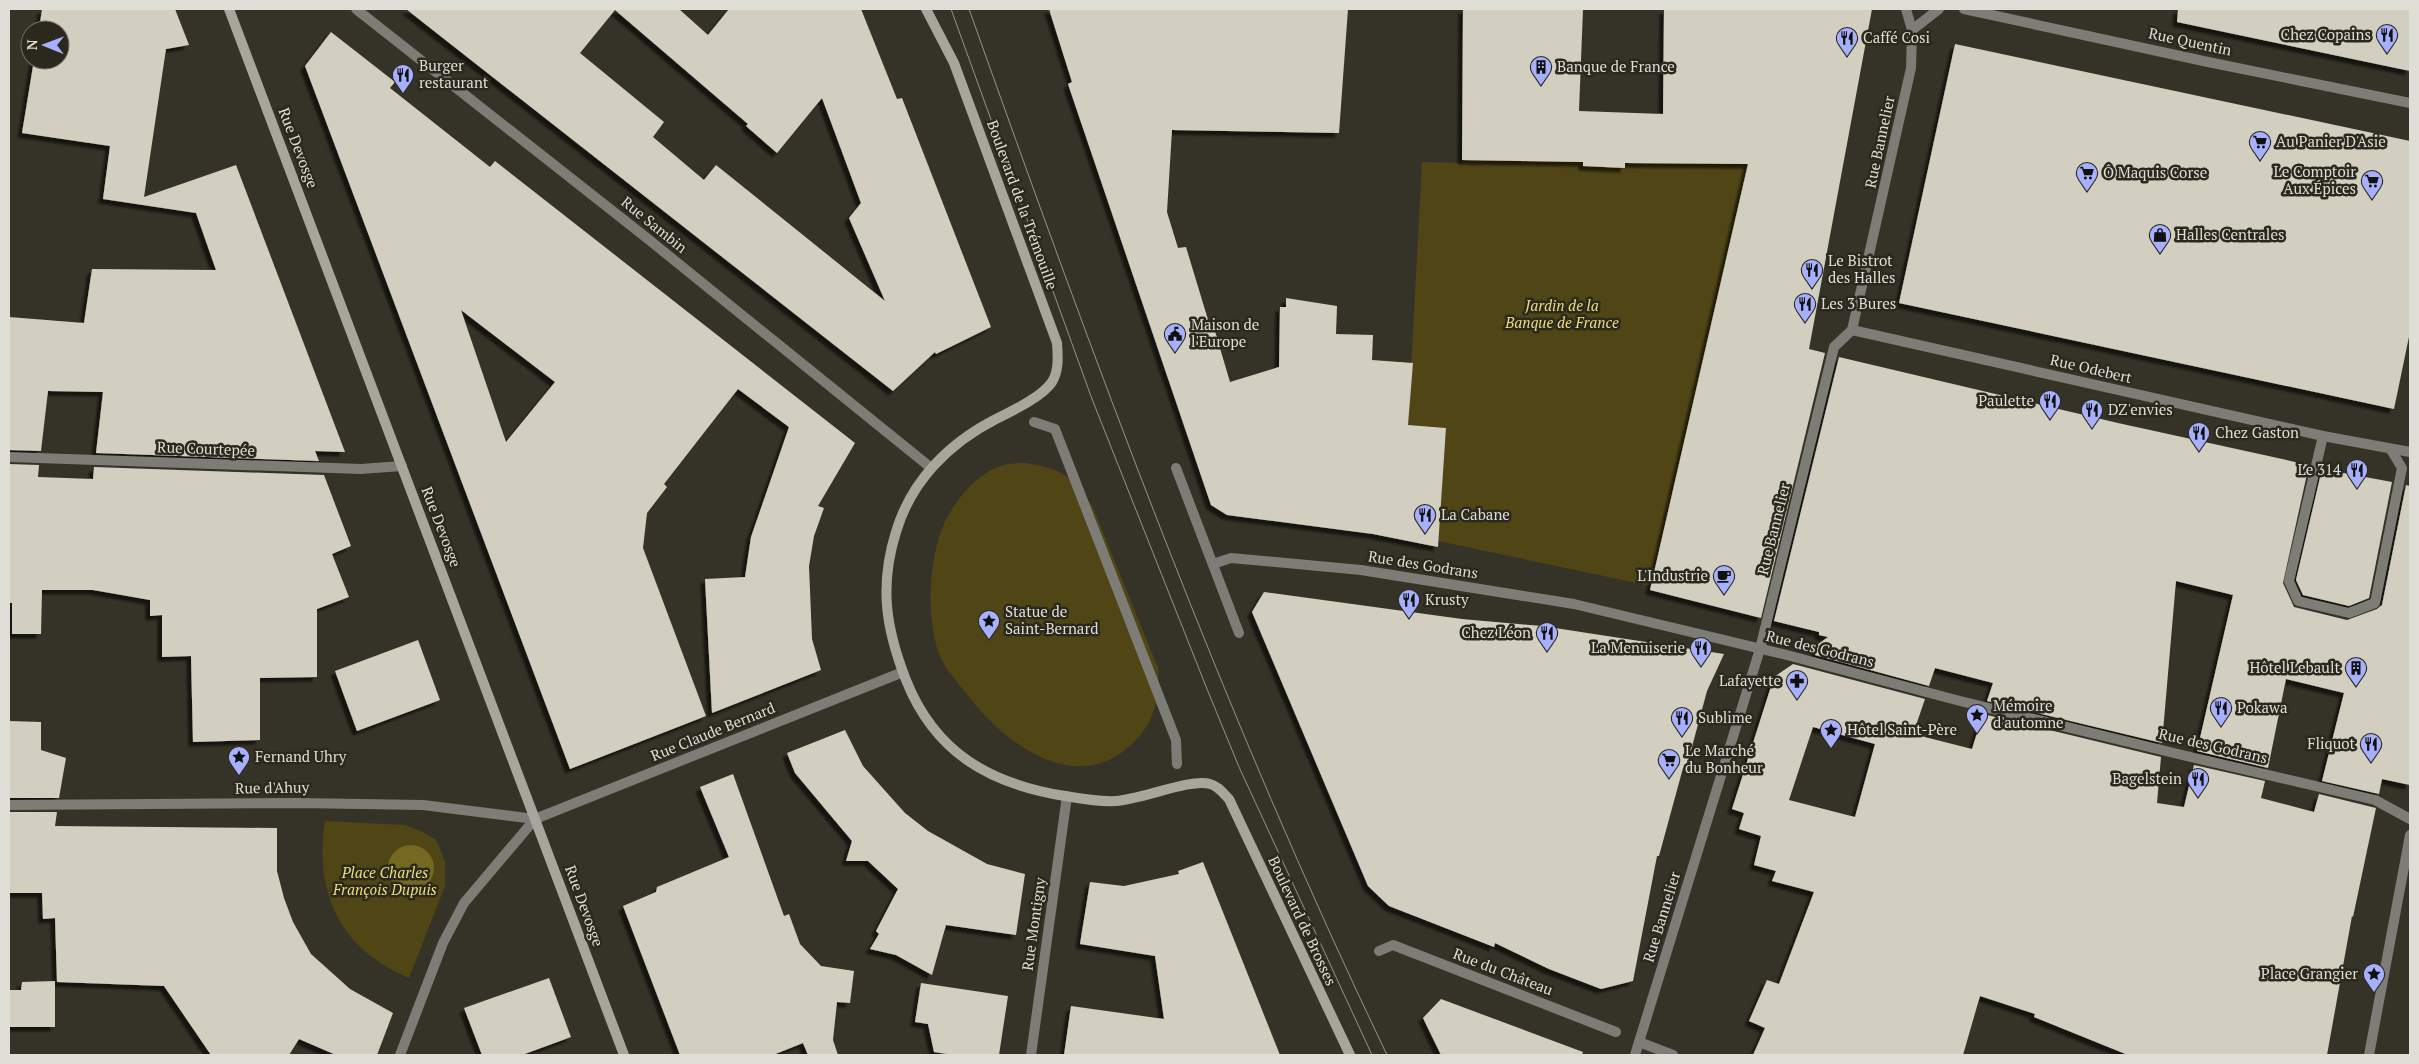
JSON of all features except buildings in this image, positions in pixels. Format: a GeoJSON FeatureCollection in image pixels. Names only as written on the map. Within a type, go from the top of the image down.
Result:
{"type":"FeatureCollection","features":[{"type":"Feature","properties":{"kind":"street","name":"Rue Devosge"},"geometry":{"type":"LineString","coordinates":[[229,9],[624,1055]]}},
{"type":"Feature","properties":{"kind":"street","name":"Rue Sambin"},"geometry":{"type":"LineString","coordinates":[[356,9],[643,235],[930,467]]}},
{"type":"Feature","properties":{"kind":"street","name":"Boulevard de la Trémouille"},"geometry":{"type":"LineString","coordinates":[[926,9],[954,63],[1057,343],[1056,372],[1051,383],[1024,404],[977,430],[930,467],[914,490],[902,514],[895,534],[887,581],[888,624],[893,647],[916,704],[934,731],[952,749],[981,770],[1008,782],[1045,793],[1095,801],[1117,801],[1182,786],[1209,784],[1220,790],[1229,799]]}},
{"type":"Feature","properties":{"kind":"street","name":"Rue Bannelier"},"geometry":{"type":"LineString","coordinates":[[1635,1055],[1760,649],[1834,347],[1852,330],[1911,68],[1912,30],[1906,9]]}},
{"type":"Feature","properties":{"kind":"street"},"geometry":{"type":"LineString","coordinates":[[1912,30],[1939,9]]}},
{"type":"Feature","properties":{"kind":"street","name":"Rue Quentin"},"geometry":{"type":"LineString","coordinates":[[1964,9],[2198,60],[2410,103]]}},
{"type":"Feature","properties":{"kind":"street","name":"Rue Odebert"},"geometry":{"type":"LineString","coordinates":[[1852,330],[2323,436],[2410,452]]}},
{"type":"Feature","properties":{"kind":"street"},"geometry":{"type":"LineString","coordinates":[[1034,422],[1055,429],[1176,740],[1177,764]]}},
{"type":"Feature","properties":{"kind":"street"},"geometry":{"type":"LineString","coordinates":[[2323,436],[2289,581],[2298,601],[2348,613],[2375,603],[2402,468],[2391,450],[2410,445]]}},
{"type":"Feature","properties":{"kind":"street","name":"Rue Courtepée"},"geometry":{"type":"LineString","coordinates":[[9,457],[361,469],[402,466]]}},
{"type":"Feature","properties":{"kind":"street"},"geometry":{"type":"LineString","coordinates":[[1176,468],[1239,633]]}},
{"type":"Feature","properties":{"kind":"street","name":"Rue des Godrans"},"geometry":{"type":"LineString","coordinates":[[1213,564],[1231,558],[1361,570],[1574,604],[1760,649],[1960,701],[2375,800],[2410,819]]}},
{"type":"Feature","properties":{"kind":"street","name":"Rue Claude Bernard"},"geometry":{"type":"LineString","coordinates":[[535,819],[903,672]]}},
{"type":"Feature","properties":{"kind":"street","name":"Rue Montigny"},"geometry":{"type":"LineString","coordinates":[[1031,1055],[1067,796]]}},
{"type":"Feature","properties":{"kind":"street","name":"Boulevard de Brosses"},"geometry":{"type":"LineString","coordinates":[[1229,799],[1350,1055]]}},
{"type":"Feature","properties":{"kind":"street","name":"Rue d'Ahuy"},"geometry":{"type":"LineString","coordinates":[[9,805],[299,802],[422,805],[535,819]]}},
{"type":"Feature","properties":{"kind":"street"},"geometry":{"type":"LineString","coordinates":[[400,1055],[443,943],[464,903],[535,819]]}},
{"type":"Feature","properties":{"kind":"street"},"geometry":{"type":"LineString","coordinates":[[2368,1055],[2410,835]]}},
{"type":"Feature","properties":{"kind":"street","name":"Rue du Château"},"geometry":{"type":"LineString","coordinates":[[1379,951],[1393,945],[1616,1032]]}},
{"type":"Feature","properties":{"kind":"street"},"geometry":{"type":"LineString","coordinates":[[1639,1042],[1673,1055]]}},
{"type":"Feature","properties":{"kind":"green space","name":"Jardin de la Banque de France"},"geometry":{"type":"Polygon","coordinates":[[[1462,160],[1748,164],[1651,586],[1438,541],[1446,428],[1408,425],[1422,162],[1461,163],[1462,160]]]}},
{"type":"Feature","properties":{"kind":"green space"},"geometry":{"type":"Polygon","coordinates":[[[1027,463],[1059,472],[1075,483],[1088,499],[1158,668],[1155,708],[1142,733],[1113,758],[1090,766],[1066,765],[1043,758],[1021,746],[1000,730],[981,711],[949,671],[939,654],[934,634],[931,605],[932,574],[937,545],[945,521],[965,491],[974,482],[1004,465],[1027,463]]]}},
{"type":"Feature","properties":{"kind":"green space","name":"Place Charles François Dupuis"},"geometry":{"type":"Polygon","coordinates":[[[325,821],[405,825],[421,831],[436,840],[445,861],[445,886],[409,978],[385,966],[365,952],[349,935],[337,916],[329,895],[324,872],[325,821]]]}},
{"type":"Feature","properties":{"kind":"shaded area"},"geometry":{"type":"Polygon","coordinates":[[[411,845],[424,849],[430,855],[434,868],[430,881],[424,887],[411,891],[398,887],[392,881],[388,868],[392,855],[398,849],[411,845]]]}},
{"type":"Feature","properties":{"kind":"tram line"},"geometry":{"type":"LineString","coordinates":[[951,9],[1092,399],[1207,689],[1239,767],[1372,1055]]}},
{"type":"Feature","properties":{"kind":"tram line"},"geometry":{"type":"LineString","coordinates":[[969,9],[1065,274],[1164,538],[1271,798],[1327,927],[1387,1055]]}},
{"type":"Feature","properties":{"kind":"place","name":"Chez Copains"},"geometry":{"type":"Point","coordinates":[2387,54]}},
{"type":"Feature","properties":{"kind":"place","name":"Caffé Cosi"},"geometry":{"type":"Point","coordinates":[1847,57]}},
{"type":"Feature","properties":{"kind":"place","name":"Banque de France"},"geometry":{"type":"Point","coordinates":[1541,86]}},
{"type":"Feature","properties":{"kind":"place","name":"Burger restaurant"},"geometry":{"type":"Point","coordinates":[403,94]}},
{"type":"Feature","properties":{"kind":"place","name":"Au Panier D'Asie"},"geometry":{"type":"Point","coordinates":[2260,161]}},
{"type":"Feature","properties":{"kind":"place","name":"Ô Maquis Corse"},"geometry":{"type":"Point","coordinates":[2087,192]}},
{"type":"Feature","properties":{"kind":"place","name":"Le Comptoir Aux Épices"},"geometry":{"type":"Point","coordinates":[2372,200]}},
{"type":"Feature","properties":{"kind":"place","name":"Halles Centrales"},"geometry":{"type":"Point","coordinates":[2160,254]}},
{"type":"Feature","properties":{"kind":"place","name":"Le Bistrot des Halles"},"geometry":{"type":"Point","coordinates":[1812,289]}},
{"type":"Feature","properties":{"kind":"place","name":"Les 3 Bures"},"geometry":{"type":"Point","coordinates":[1805,323]}},
{"type":"Feature","properties":{"kind":"place","name":"Maison de l'Europe"},"geometry":{"type":"Point","coordinates":[1175,353]}},
{"type":"Feature","properties":{"kind":"place","name":"Paulette"},"geometry":{"type":"Point","coordinates":[2050,420]}},
{"type":"Feature","properties":{"kind":"place","name":"DZ'envies"},"geometry":{"type":"Point","coordinates":[2092,429]}},
{"type":"Feature","properties":{"kind":"place","name":"Chez Gaston"},"geometry":{"type":"Point","coordinates":[2199,452]}},
{"type":"Feature","properties":{"kind":"place","name":"Le 314"},"geometry":{"type":"Point","coordinates":[2357,489]}},
{"type":"Feature","properties":{"kind":"place","name":"La Cabane"},"geometry":{"type":"Point","coordinates":[1425,534]}},
{"type":"Feature","properties":{"kind":"place","name":"L'Industrie"},"geometry":{"type":"Point","coordinates":[1724,595]}},
{"type":"Feature","properties":{"kind":"place","name":"Krusty"},"geometry":{"type":"Point","coordinates":[1409,619]}},
{"type":"Feature","properties":{"kind":"place","name":"Statue de Saint-Bernard"},"geometry":{"type":"Point","coordinates":[989,640]}},
{"type":"Feature","properties":{"kind":"place","name":"Chez Léon"},"geometry":{"type":"Point","coordinates":[1547,652]}},
{"type":"Feature","properties":{"kind":"place","name":"La Menuiserie"},"geometry":{"type":"Point","coordinates":[1701,667]}},
{"type":"Feature","properties":{"kind":"place","name":"Hôtel Lebault"},"geometry":{"type":"Point","coordinates":[2356,687]}},
{"type":"Feature","properties":{"kind":"place","name":"Lafayette"},"geometry":{"type":"Point","coordinates":[1797,700]}},
{"type":"Feature","properties":{"kind":"place","name":"Pokawa"},"geometry":{"type":"Point","coordinates":[2221,727]}},
{"type":"Feature","properties":{"kind":"place","name":"Mémoire d'automne"},"geometry":{"type":"Point","coordinates":[1977,734]}},
{"type":"Feature","properties":{"kind":"place","name":"Sublime"},"geometry":{"type":"Point","coordinates":[1682,737]}},
{"type":"Feature","properties":{"kind":"place","name":"Hôtel Saint-Père"},"geometry":{"type":"Point","coordinates":[1831,749]}},
{"type":"Feature","properties":{"kind":"place","name":"Fliquot"},"geometry":{"type":"Point","coordinates":[2371,763]}},
{"type":"Feature","properties":{"kind":"place","name":"Fernand Uhry"},"geometry":{"type":"Point","coordinates":[239,776]}},
{"type":"Feature","properties":{"kind":"place","name":"Le Marché du Bonheur"},"geometry":{"type":"Point","coordinates":[1669,779]}},
{"type":"Feature","properties":{"kind":"place","name":"Bagelstein"},"geometry":{"type":"Point","coordinates":[2198,798]}},
{"type":"Feature","properties":{"kind":"place","name":"Place Grangier"},"geometry":{"type":"Point","coordinates":[2374,993]}}]}
